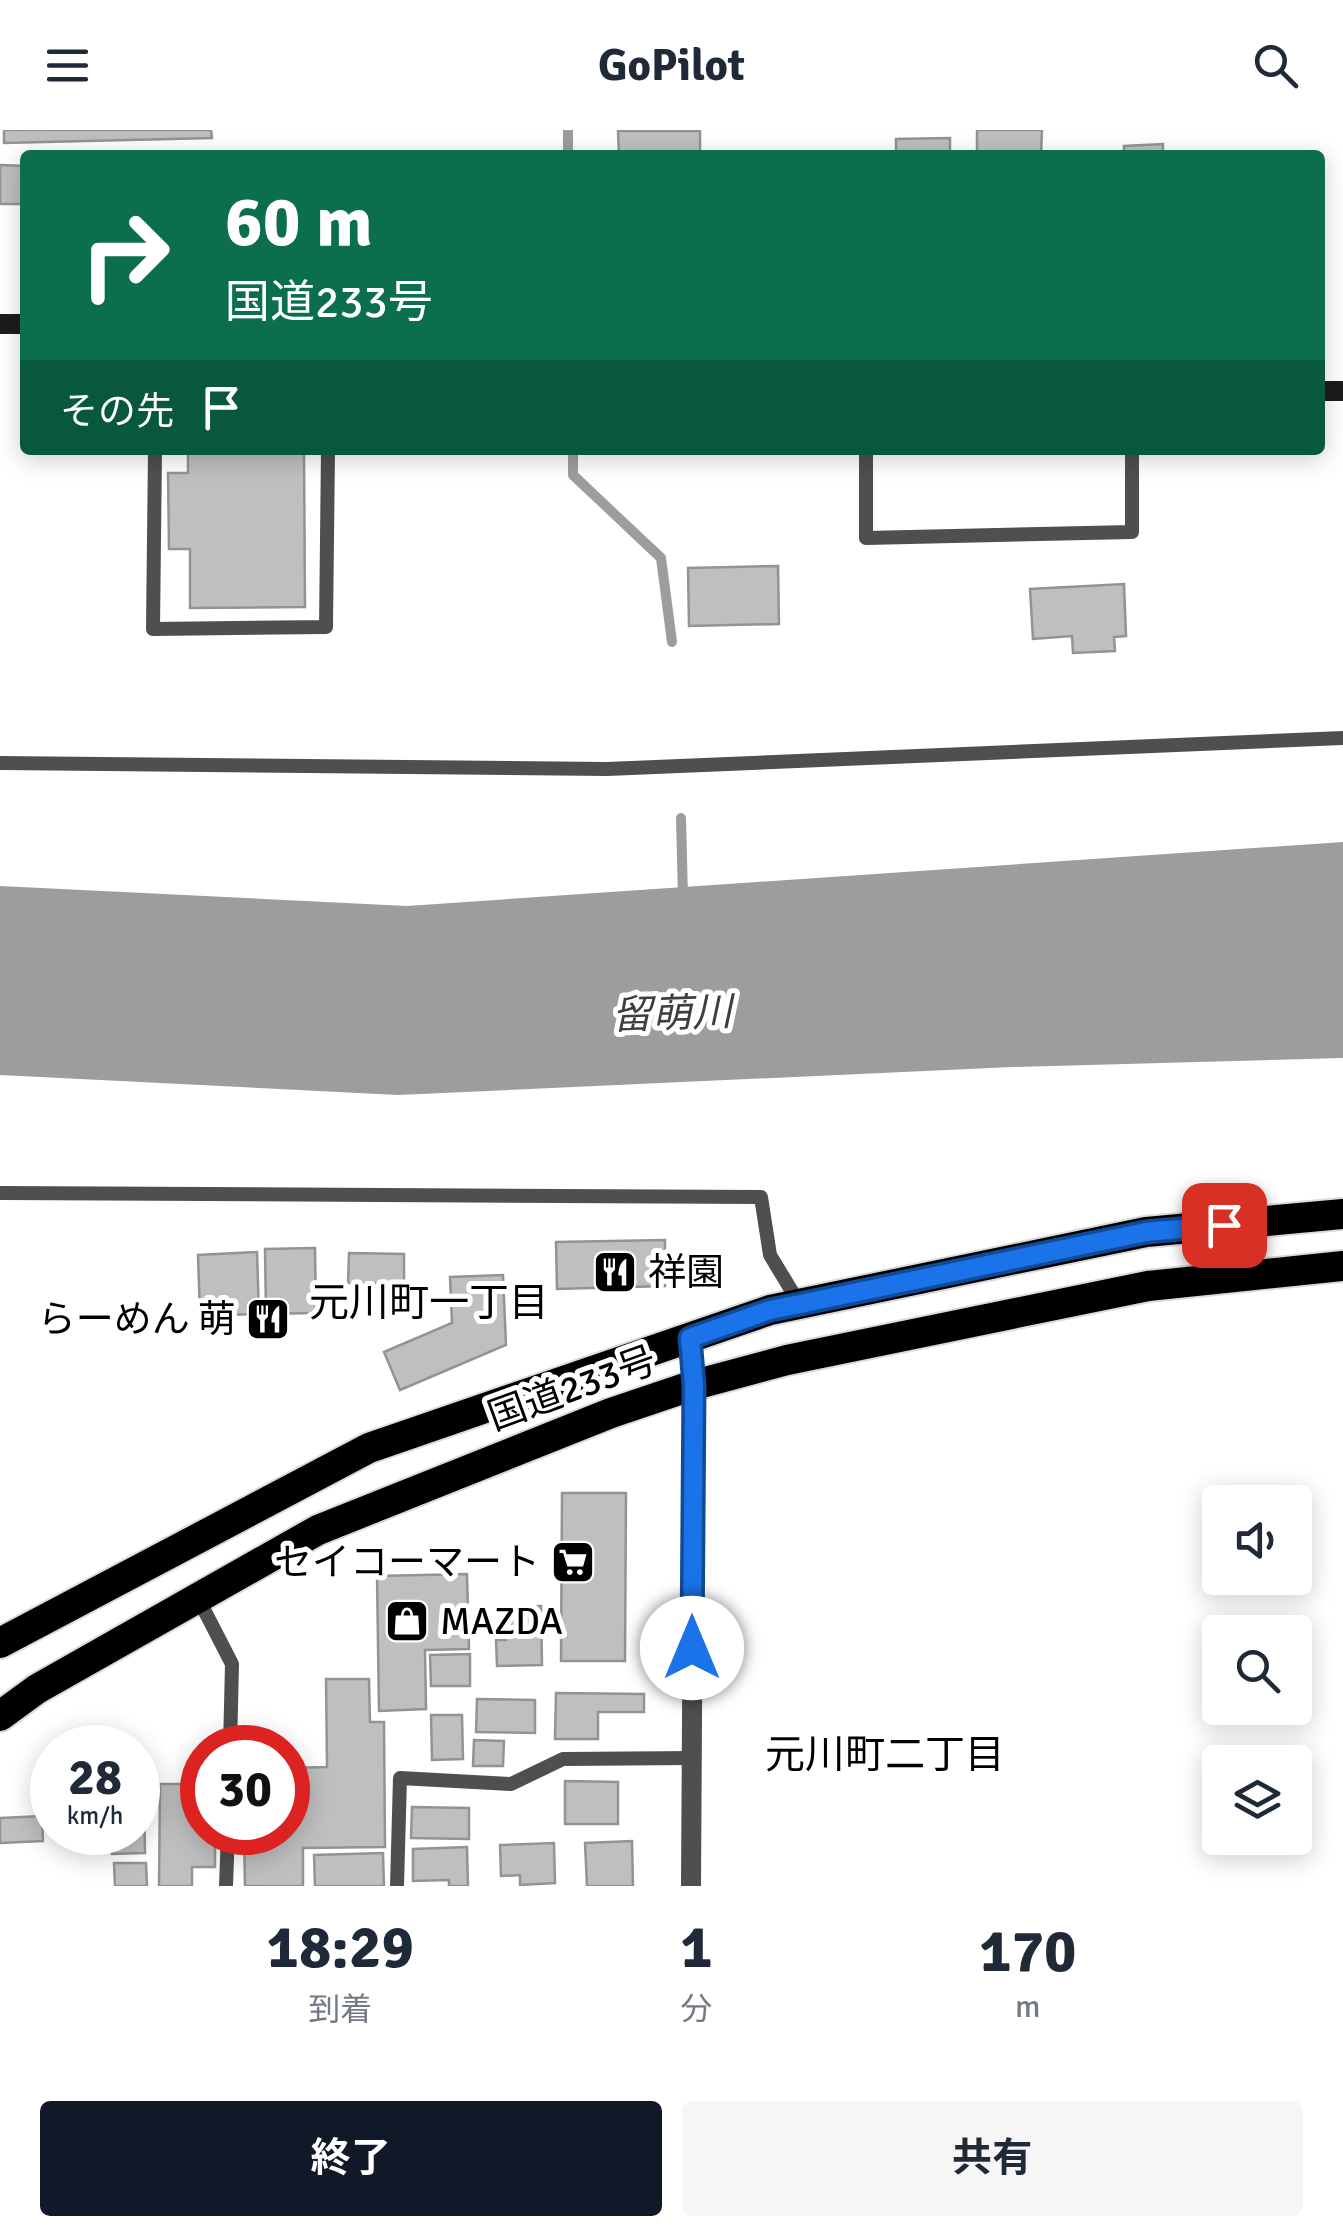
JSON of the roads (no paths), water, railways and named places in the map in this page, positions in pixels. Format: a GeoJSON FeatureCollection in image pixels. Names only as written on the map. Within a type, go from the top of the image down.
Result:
{"type":"FeatureCollection","features":[{"type":"Feature","properties":{"kind":"highway","name":"国道233号"},"geometry":{"type":"LineString","coordinates":[[0,1643],[369,1448],[770,1310],[1146,1232],[1343,1214]]}},
{"type":"Feature","properties":{"kind":"highway","name":"国道233号"},"geometry":{"type":"LineString","coordinates":[[0,1716],[37,1689],[318,1530],[611,1413],[787,1360],[1148,1286],[1343,1266]]}},
{"type":"Feature","properties":{"kind":"street"},"geometry":{"type":"LineString","coordinates":[[690,1338],[694,1386],[691,1886]]}},
{"type":"Feature","properties":{"kind":"lane"},"geometry":{"type":"LineString","coordinates":[[155,455],[153,629],[326,628],[328,455]]}},
{"type":"Feature","properties":{"kind":"lane"},"geometry":{"type":"LineString","coordinates":[[866,455],[866,538],[1132,532],[1132,455]]}},
{"type":"Feature","properties":{"kind":"lane"},"geometry":{"type":"LineString","coordinates":[[0,764],[607,769],[1343,738]]}},
{"type":"Feature","properties":{"kind":"lane"},"geometry":{"type":"LineString","coordinates":[[0,1192],[761,1197],[770,1255],[800,1304]]}},
{"type":"Feature","properties":{"kind":"lane"},"geometry":{"type":"LineString","coordinates":[[198,1598],[232,1664],[231,1725]]}},
{"type":"Feature","properties":{"kind":"lane"},"geometry":{"type":"LineString","coordinates":[[397,1886],[400,1778],[511,1784],[563,1759],[692,1758]]}},
{"type":"Feature","properties":{"kind":"lane"},"geometry":{"type":"LineString","coordinates":[[226,1886],[227,1855]]}},
{"type":"Feature","properties":{"kind":"water","name":"留萌川"},"geometry":{"type":"Polygon","coordinates":[[[1343,842],[1343,1058],[1012,1067],[398,1095],[0,1075],[0,886],[407,906],[1343,842]]]}},
{"type":"Feature","properties":{"kind":"waterway"},"geometry":{"type":"LineString","coordinates":[[568,130],[568,150]]}},
{"type":"Feature","properties":{"kind":"waterway"},"geometry":{"type":"LineString","coordinates":[[573,455],[573,475],[661,558],[672,642]]}},
{"type":"Feature","properties":{"kind":"waterway"},"geometry":{"type":"LineString","coordinates":[[681,818],[683,897]]}},
{"type":"Feature","properties":{"kind":"place","name":"祥園"},"geometry":{"type":"Point","coordinates":[615,1272]}},
{"type":"Feature","properties":{"kind":"place","name":"らーめん 萌"},"geometry":{"type":"Point","coordinates":[268,1319]}},
{"type":"Feature","properties":{"kind":"place","name":"セイコーマート"},"geometry":{"type":"Point","coordinates":[573,1562]}},
{"type":"Feature","properties":{"kind":"place","name":"MAZDA"},"geometry":{"type":"Point","coordinates":[407,1621]}},
{"type":"Feature","properties":{"kind":"district","name":"元川町一丁目"},"geometry":{"type":"Point","coordinates":[429,1302]}},
{"type":"Feature","properties":{"kind":"district","name":"元川町二丁目"},"geometry":{"type":"Point","coordinates":[885,1754]}}]}
